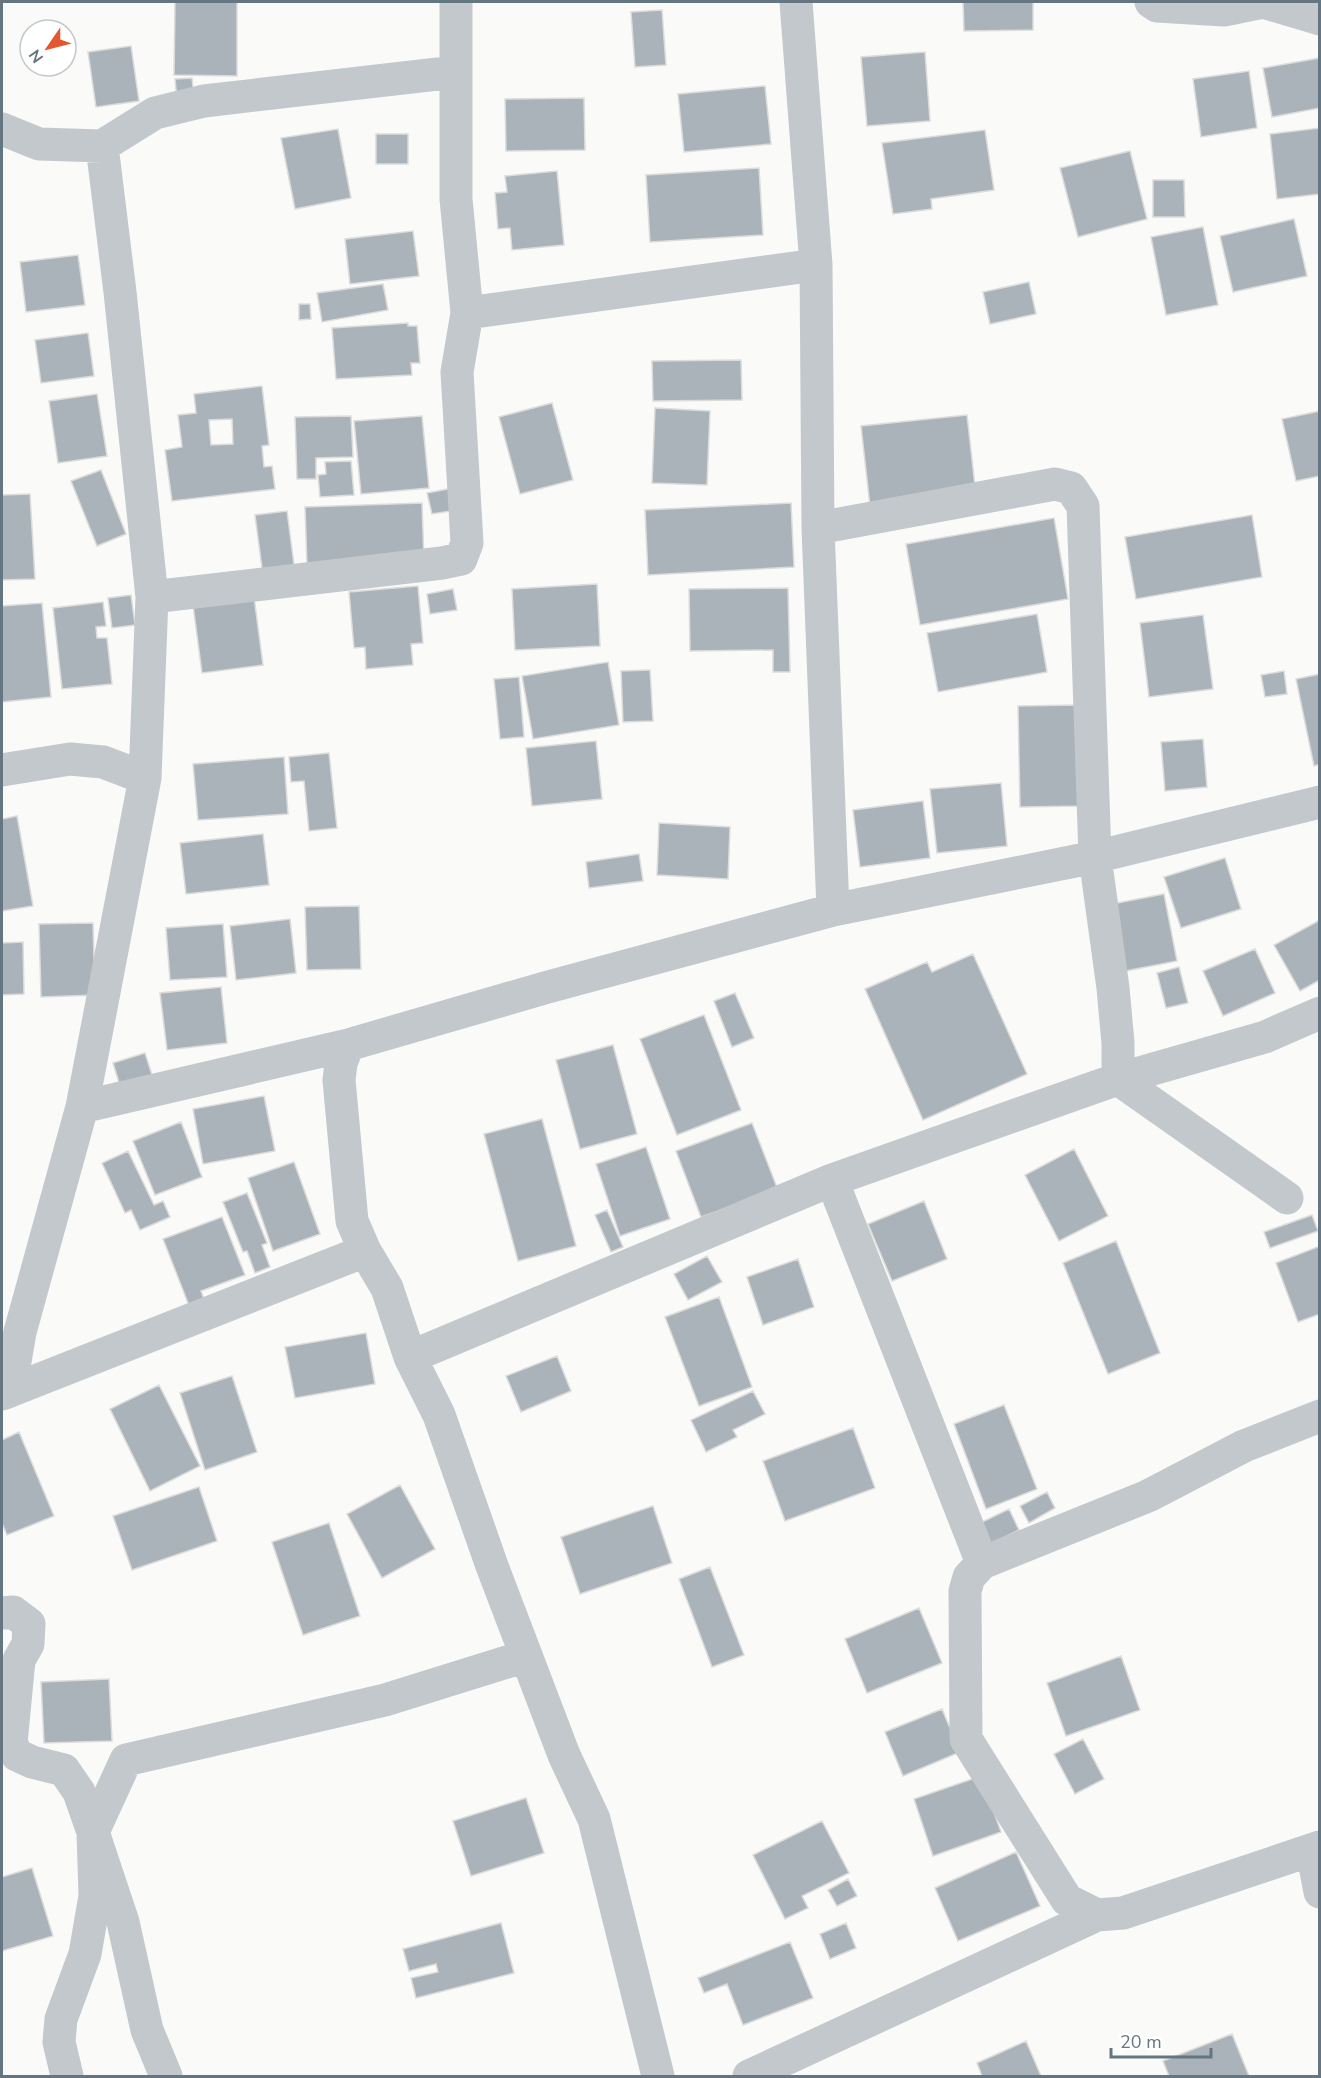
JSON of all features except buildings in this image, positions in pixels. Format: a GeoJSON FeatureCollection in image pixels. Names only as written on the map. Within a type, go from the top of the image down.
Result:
{"type":"FeatureCollection","features":[{"type":"Feature","properties":{"kind":"street"},"geometry":{"type":"LineString","coordinates":[[152,597],[461,559],[467,543],[457,372],[467,313],[456,199],[456,2]]}},
{"type":"Feature","properties":{"kind":"street"},"geometry":{"type":"LineString","coordinates":[[796,2],[816,265],[818,528],[833,910]]}},
{"type":"Feature","properties":{"kind":"street"},"geometry":{"type":"LineString","coordinates":[[1151,2],[1156,6],[1224,10],[1263,2],[1320,19]]}},
{"type":"Feature","properties":{"kind":"street"},"geometry":{"type":"LineString","coordinates":[[2,129],[39,144],[102,146],[155,113],[204,101],[456,72]]}},
{"type":"Feature","properties":{"kind":"street"},"geometry":{"type":"LineString","coordinates":[[6,1393],[20,1332],[82,1107],[145,778],[152,597],[120,292],[102,146]]}},
{"type":"Feature","properties":{"kind":"street"},"geometry":{"type":"LineString","coordinates":[[467,313],[816,265]]}},
{"type":"Feature","properties":{"kind":"street"},"geometry":{"type":"LineString","coordinates":[[818,528],[1055,484],[1071,488],[1083,506],[1095,857],[1113,988],[1118,1043],[1118,1079]]}},
{"type":"Feature","properties":{"kind":"street"},"geometry":{"type":"LineString","coordinates":[[2,770],[70,759],[104,762],[145,778]]}},
{"type":"Feature","properties":{"kind":"street"},"geometry":{"type":"LineString","coordinates":[[82,1107],[348,1045],[548,987],[833,910],[1095,857],[1320,802]]}},
{"type":"Feature","properties":{"kind":"street"},"geometry":{"type":"LineString","coordinates":[[410,1357],[831,1180],[1118,1079],[1265,1037],[1320,1013]]}},
{"type":"Feature","properties":{"kind":"street"},"geometry":{"type":"LineString","coordinates":[[348,1045],[341,1063],[339,1080],[352,1221],[365,1251],[387,1288],[410,1357],[439,1415],[526,1656],[564,1755],[594,1819],[658,2076]]}},
{"type":"Feature","properties":{"kind":"street"},"geometry":{"type":"LineString","coordinates":[[1118,1079],[1287,1198]]}},
{"type":"Feature","properties":{"kind":"street"},"geometry":{"type":"LineString","coordinates":[[831,1180],[982,1563]]}},
{"type":"Feature","properties":{"kind":"street"},"geometry":{"type":"LineString","coordinates":[[6,1393],[365,1251]]}},
{"type":"Feature","properties":{"kind":"street"},"geometry":{"type":"LineString","coordinates":[[1097,1915],[1067,1900],[966,1739],[964,1591],[969,1577],[982,1563],[1148,1496],[1244,1446],[1320,1416]]}},
{"type":"Feature","properties":{"kind":"street"},"geometry":{"type":"LineString","coordinates":[[2,1613],[13,1612],[29,1624],[28,1644],[19,1660],[11,1743],[17,1755],[32,1762],[64,1770],[79,1792],[123,1922],[147,2030],[166,2076]]}},
{"type":"Feature","properties":{"kind":"street"},"geometry":{"type":"LineString","coordinates":[[67,2076],[59,2042],[61,2019],[85,1954],[95,1896],[93,1832],[126,1760],[385,1700],[526,1656]]}},
{"type":"Feature","properties":{"kind":"street"},"geometry":{"type":"LineString","coordinates":[[749,2076],[1097,1915],[1123,1913],[1316,1848],[1320,1892]]}}]}
